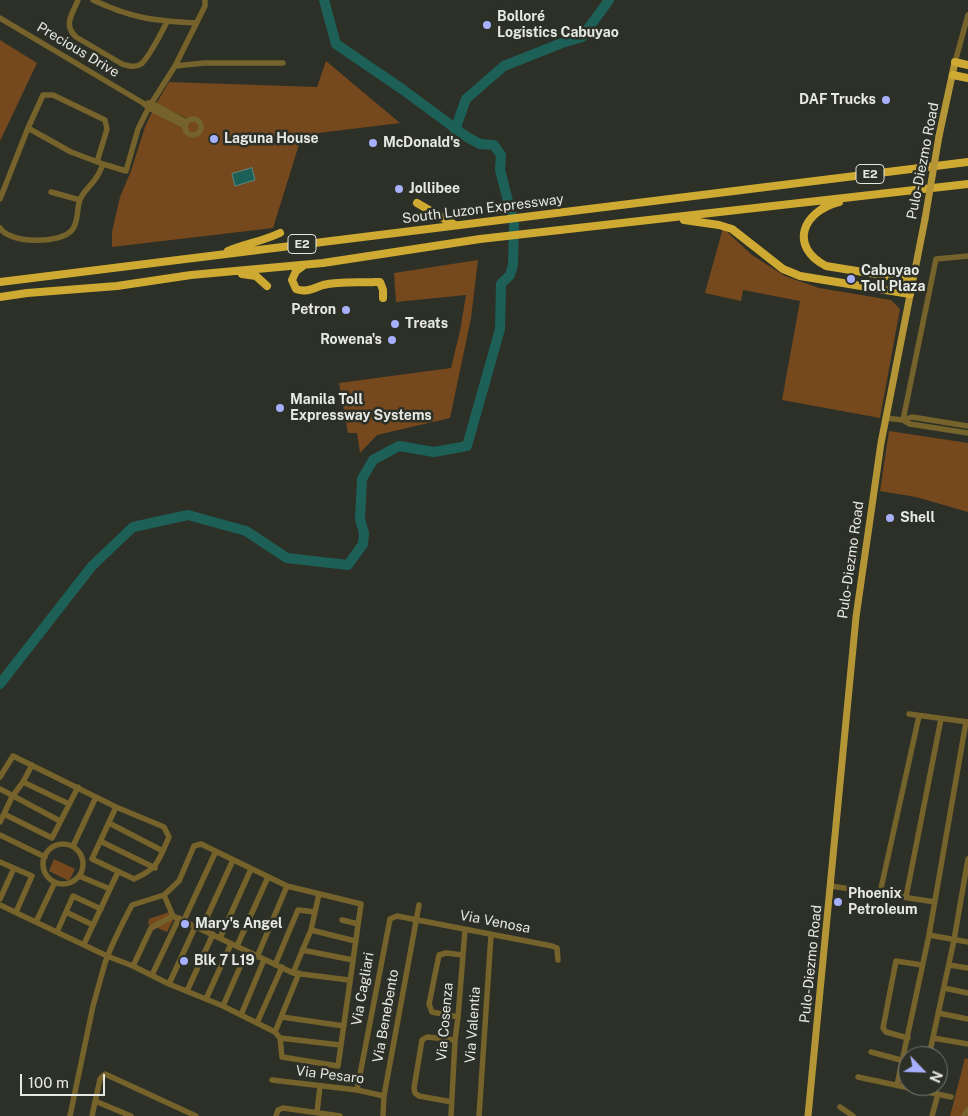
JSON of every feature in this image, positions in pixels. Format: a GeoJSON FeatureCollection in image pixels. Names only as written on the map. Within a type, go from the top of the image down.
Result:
{"type":"FeatureCollection","features":[{"type":"Feature","properties":{"kind":"highway"},"geometry":{"type":"LineString","coordinates":[[956,62],[968,65]]}},
{"type":"Feature","properties":{"kind":"highway"},"geometry":{"type":"LineString","coordinates":[[953,75],[968,78]]}},
{"type":"Feature","properties":{"kind":"highway","name":"South Luzon Expressway"},"geometry":{"type":"LineString","coordinates":[[0,282],[968,162]]}},
{"type":"Feature","properties":{"kind":"highway","name":"E2"},"geometry":{"type":"LineString","coordinates":[[0,297],[322,263],[480,239],[968,184]]}},
{"type":"Feature","properties":{"kind":"highway"},"geometry":{"type":"LineString","coordinates":[[866,196],[833,204],[817,212],[810,219],[804,230],[803,241],[805,250],[815,260],[826,266],[912,280]]}},
{"type":"Feature","properties":{"kind":"highway"},"geometry":{"type":"LineString","coordinates":[[417,203],[455,225]]}},
{"type":"Feature","properties":{"kind":"highway"},"geometry":{"type":"LineString","coordinates":[[672,218],[719,224],[732,229],[783,269],[800,276],[910,294]]}},
{"type":"Feature","properties":{"kind":"highway"},"geometry":{"type":"LineString","coordinates":[[219,255],[242,245],[265,240],[280,233]]}},
{"type":"Feature","properties":{"kind":"highway"},"geometry":{"type":"LineString","coordinates":[[322,263],[302,266],[296,271],[292,280],[296,289],[307,291],[323,285],[380,282],[383,298]]}},
{"type":"Feature","properties":{"kind":"highway"},"geometry":{"type":"LineString","coordinates":[[218,273],[256,276],[267,286]]}},
{"type":"Feature","properties":{"kind":"main road","name":"Pulo-Diezmo Road"},"geometry":{"type":"LineString","coordinates":[[808,1116],[856,617],[885,418],[925,219],[939,136],[956,62]]}},
{"type":"Feature","properties":{"kind":"street"},"geometry":{"type":"LineString","coordinates":[[78,0],[68,25],[70,32],[122,64],[129,66],[136,66],[145,60],[167,22]]}},
{"type":"Feature","properties":{"kind":"street"},"geometry":{"type":"LineString","coordinates":[[93,0],[119,12],[149,20],[196,24]]}},
{"type":"Feature","properties":{"kind":"street"},"geometry":{"type":"LineString","coordinates":[[28,128],[71,152],[126,170],[147,105],[175,66],[205,6],[205,0]]}},
{"type":"Feature","properties":{"kind":"street","name":"Pulo-Diezmo Road"},"geometry":{"type":"LineString","coordinates":[[956,62],[968,15]]}},
{"type":"Feature","properties":{"kind":"street","name":"Precious Drive"},"geometry":{"type":"LineString","coordinates":[[0,18],[147,105],[185,124]]}},
{"type":"Feature","properties":{"kind":"street"},"geometry":{"type":"LineString","coordinates":[[175,66],[204,63],[284,63]]}},
{"type":"Feature","properties":{"kind":"street"},"geometry":{"type":"LineString","coordinates":[[0,199],[43,95],[54,94],[105,120],[108,129],[96,178],[80,200],[75,224],[71,232],[62,237],[25,240],[3,233],[0,228]]}},
{"type":"Feature","properties":{"kind":"street"},"geometry":{"type":"LineString","coordinates":[[52,192],[80,200]]}},
{"type":"Feature","properties":{"kind":"street"},"geometry":{"type":"LineString","coordinates":[[903,420],[936,259],[968,256]]}},
{"type":"Feature","properties":{"kind":"street"},"geometry":{"type":"LineString","coordinates":[[903,420],[912,417],[968,426]]}},
{"type":"Feature","properties":{"kind":"street"},"geometry":{"type":"LineString","coordinates":[[885,418],[968,433]]}},
{"type":"Feature","properties":{"kind":"street"},"geometry":{"type":"LineString","coordinates":[[907,1046],[967,722],[908,714]]}},
{"type":"Feature","properties":{"kind":"street"},"geometry":{"type":"LineString","coordinates":[[880,894],[919,716]]}},
{"type":"Feature","properties":{"kind":"street"},"geometry":{"type":"LineString","coordinates":[[906,897],[941,719]]}},
{"type":"Feature","properties":{"kind":"street"},"geometry":{"type":"LineString","coordinates":[[0,777],[13,756],[116,807],[164,827],[169,837],[154,868],[134,879],[92,859],[116,807]]}},
{"type":"Feature","properties":{"kind":"street"},"geometry":{"type":"LineString","coordinates":[[0,822],[12,797],[23,782],[32,764]]}},
{"type":"Feature","properties":{"kind":"street"},"geometry":{"type":"LineString","coordinates":[[23,782],[69,804]]}},
{"type":"Feature","properties":{"kind":"street"},"geometry":{"type":"LineString","coordinates":[[4,814],[52,838],[78,787]]}},
{"type":"Feature","properties":{"kind":"street"},"geometry":{"type":"LineString","coordinates":[[0,789],[12,797],[60,820]]}},
{"type":"Feature","properties":{"kind":"street"},"geometry":{"type":"LineString","coordinates":[[74,846],[96,797]]}},
{"type":"Feature","properties":{"kind":"street"},"geometry":{"type":"LineString","coordinates":[[109,823],[163,850]]}},
{"type":"Feature","properties":{"kind":"street"},"geometry":{"type":"LineString","coordinates":[[0,835],[44,857]]}},
{"type":"Feature","properties":{"kind":"street"},"geometry":{"type":"LineString","coordinates":[[100,841],[154,868]]}},
{"type":"Feature","properties":{"kind":"street"},"geometry":{"type":"LineString","coordinates":[[0,905],[107,956],[223,1006],[275,1032],[280,1038],[282,1057],[338,1066],[361,904],[287,886],[201,844],[194,846],[179,881],[164,895],[132,905],[107,956],[93,1006],[70,1116]]}},
{"type":"Feature","properties":{"kind":"street"},"geometry":{"type":"LineString","coordinates":[[56,845],[74,846],[83,861],[79,876],[69,883],[54,882],[45,871],[44,857],[56,845]]}},
{"type":"Feature","properties":{"kind":"street"},"geometry":{"type":"LineString","coordinates":[[152,975],[179,918],[216,851]]}},
{"type":"Feature","properties":{"kind":"street"},"geometry":{"type":"LineString","coordinates":[[932,1046],[954,940],[968,859]]}},
{"type":"Feature","properties":{"kind":"street"},"geometry":{"type":"LineString","coordinates":[[202,928],[233,860]]}},
{"type":"Feature","properties":{"kind":"street"},"geometry":{"type":"LineString","coordinates":[[0,862],[32,876],[16,912]]}},
{"type":"Feature","properties":{"kind":"street"},"geometry":{"type":"LineString","coordinates":[[0,899],[14,868]]}},
{"type":"Feature","properties":{"kind":"street"},"geometry":{"type":"LineString","coordinates":[[220,938],[251,869]]}},
{"type":"Feature","properties":{"kind":"street"},"geometry":{"type":"LineString","coordinates":[[84,944],[118,872]]}},
{"type":"Feature","properties":{"kind":"street"},"geometry":{"type":"LineString","coordinates":[[79,876],[110,889]]}},
{"type":"Feature","properties":{"kind":"street"},"geometry":{"type":"LineString","coordinates":[[206,999],[268,877]]}},
{"type":"Feature","properties":{"kind":"street"},"geometry":{"type":"LineString","coordinates":[[36,922],[54,882]]}},
{"type":"Feature","properties":{"kind":"street"},"geometry":{"type":"LineString","coordinates":[[257,957],[287,886]]}},
{"type":"Feature","properties":{"kind":"street"},"geometry":{"type":"LineString","coordinates":[[831,886],[934,902]]}},
{"type":"Feature","properties":{"kind":"street"},"geometry":{"type":"LineString","coordinates":[[275,1032],[282,1018],[302,950],[311,930],[319,894]]}},
{"type":"Feature","properties":{"kind":"street"},"geometry":{"type":"LineString","coordinates":[[164,895],[179,918],[257,957],[296,973],[349,980]]}},
{"type":"Feature","properties":{"kind":"street"},"geometry":{"type":"LineString","coordinates":[[57,932],[73,896],[101,909]]}},
{"type":"Feature","properties":{"kind":"street","name":"Via Benebento"},"geometry":{"type":"LineString","coordinates":[[383,1116],[384,1096],[420,905]]}},
{"type":"Feature","properties":{"kind":"street"},"geometry":{"type":"LineString","coordinates":[[275,965],[298,910],[315,912]]}},
{"type":"Feature","properties":{"kind":"street"},"geometry":{"type":"LineString","coordinates":[[66,912],[93,924]]}},
{"type":"Feature","properties":{"kind":"street","name":"Via Cagliari"},"geometry":{"type":"LineString","coordinates":[[357,1090],[390,920],[397,916],[416,920]]}},
{"type":"Feature","properties":{"kind":"street"},"geometry":{"type":"LineString","coordinates":[[133,966],[151,928],[179,918]]}},
{"type":"Feature","properties":{"kind":"street"},"geometry":{"type":"LineString","coordinates":[[342,920],[358,924]]}},
{"type":"Feature","properties":{"kind":"street","name":"Via Venosa"},"geometry":{"type":"LineString","coordinates":[[416,920],[552,946],[557,948],[558,960]]}},
{"type":"Feature","properties":{"kind":"street"},"geometry":{"type":"LineString","coordinates":[[169,984],[196,925]]}},
{"type":"Feature","properties":{"kind":"street"},"geometry":{"type":"LineString","coordinates":[[311,930],[356,941]]}},
{"type":"Feature","properties":{"kind":"street","name":"Via Cosenza"},"geometry":{"type":"LineString","coordinates":[[451,1116],[455,1040],[465,930]]}},
{"type":"Feature","properties":{"kind":"street"},"geometry":{"type":"LineString","coordinates":[[187,991],[213,934]]}},
{"type":"Feature","properties":{"kind":"street"},"geometry":{"type":"LineString","coordinates":[[929,934],[968,942]]}},
{"type":"Feature","properties":{"kind":"street","name":"Via Valentia"},"geometry":{"type":"LineString","coordinates":[[479,1116],[492,935]]}},
{"type":"Feature","properties":{"kind":"street"},"geometry":{"type":"LineString","coordinates":[[302,950],[352,960]]}},
{"type":"Feature","properties":{"kind":"street"},"geometry":{"type":"LineString","coordinates":[[223,1006],[247,951]]}},
{"type":"Feature","properties":{"kind":"street"},"geometry":{"type":"LineString","coordinates":[[458,1017],[432,1012],[428,1004],[439,955],[446,953],[463,955]]}},
{"type":"Feature","properties":{"kind":"street"},"geometry":{"type":"LineString","coordinates":[[241,1015],[264,960]]}},
{"type":"Feature","properties":{"kind":"street"},"geometry":{"type":"LineString","coordinates":[[908,1038],[886,1032],[883,1028],[896,961],[922,965]]}},
{"type":"Feature","properties":{"kind":"street"},"geometry":{"type":"LineString","coordinates":[[949,965],[968,968]]}},
{"type":"Feature","properties":{"kind":"street"},"geometry":{"type":"LineString","coordinates":[[258,1023],[282,967]]}},
{"type":"Feature","properties":{"kind":"street"},"geometry":{"type":"LineString","coordinates":[[944,988],[968,993]]}},
{"type":"Feature","properties":{"kind":"street"},"geometry":{"type":"LineString","coordinates":[[938,1014],[968,1019]]}},
{"type":"Feature","properties":{"kind":"street"},"geometry":{"type":"LineString","coordinates":[[282,1018],[344,1026]]}},
{"type":"Feature","properties":{"kind":"street"},"geometry":{"type":"LineString","coordinates":[[452,1102],[419,1096],[415,1093],[414,1088],[422,1040],[427,1037],[455,1040]]}},
{"type":"Feature","properties":{"kind":"street"},"geometry":{"type":"LineString","coordinates":[[280,1038],[340,1045]]}},
{"type":"Feature","properties":{"kind":"street"},"geometry":{"type":"LineString","coordinates":[[933,1038],[968,1044]]}},
{"type":"Feature","properties":{"kind":"street"},"geometry":{"type":"LineString","coordinates":[[870,1052],[898,1059]]}},
{"type":"Feature","properties":{"kind":"street"},"geometry":{"type":"LineString","coordinates":[[92,1116],[100,1078],[104,1074],[196,1116]]}},
{"type":"Feature","properties":{"kind":"street"},"geometry":{"type":"LineString","coordinates":[[858,1077],[897,1085],[898,1082]]}},
{"type":"Feature","properties":{"kind":"street","name":"Via Pesaro"},"geometry":{"type":"LineString","coordinates":[[272,1080],[357,1090],[384,1096]]}},
{"type":"Feature","properties":{"kind":"street"},"geometry":{"type":"LineString","coordinates":[[317,1112],[320,1086]]}},
{"type":"Feature","properties":{"kind":"street"},"geometry":{"type":"LineString","coordinates":[[932,1116],[937,1096]]}},
{"type":"Feature","properties":{"kind":"street"},"geometry":{"type":"LineString","coordinates":[[947,1096],[951,1097]]}},
{"type":"Feature","properties":{"kind":"street"},"geometry":{"type":"LineString","coordinates":[[95,1101],[120,1114],[131,1116]]}},
{"type":"Feature","properties":{"kind":"street"},"geometry":{"type":"LineString","coordinates":[[840,1106],[853,1116]]}},
{"type":"Feature","properties":{"kind":"street"},"geometry":{"type":"LineString","coordinates":[[276,1116],[278,1110],[283,1108],[340,1116]]}},
{"type":"Feature","properties":{"kind":"street"},"geometry":{"type":"LineString","coordinates":[[964,1116],[968,1110]]}},
{"type":"Feature","properties":{"kind":"shaded area"},"geometry":{"type":"Polygon","coordinates":[[[0,40],[37,63],[0,141],[0,40]]]}},
{"type":"Feature","properties":{"kind":"shaded area"},"geometry":{"type":"Polygon","coordinates":[[[326,61],[400,123],[302,135],[273,228],[112,247],[112,232],[120,197],[152,112],[181,127],[186,118],[156,104],[169,82],[317,87],[326,61]]]}},
{"type":"Feature","properties":{"kind":"shaded area"},"geometry":{"type":"Polygon","coordinates":[[[723,228],[752,255],[785,276],[819,288],[891,300],[900,309],[880,418],[782,400],[800,301],[743,290],[741,301],[705,293],[723,228]]]}},
{"type":"Feature","properties":{"kind":"shaded area"},"geometry":{"type":"Polygon","coordinates":[[[478,260],[471,318],[450,418],[377,435],[360,453],[357,433],[348,433],[339,383],[451,368],[460,331],[466,295],[396,302],[394,273],[478,260]]]}},
{"type":"Feature","properties":{"kind":"shaded area"},"geometry":{"type":"Polygon","coordinates":[[[889,431],[968,443],[968,512],[916,497],[880,491],[889,431]]]}},
{"type":"Feature","properties":{"kind":"shaded area"},"geometry":{"type":"Polygon","coordinates":[[[54,859],[75,869],[69,881],[49,871],[54,859]]]}},
{"type":"Feature","properties":{"kind":"shaded area"},"geometry":{"type":"Polygon","coordinates":[[[169,912],[176,915],[167,932],[148,924],[149,919],[169,912]]]}},
{"type":"Feature","properties":{"kind":"shaded area"},"geometry":{"type":"Polygon","coordinates":[[[965,1058],[968,1059],[968,1116],[950,1116],[965,1058]]]}},
{"type":"Feature","properties":{"kind":"water"},"geometry":{"type":"Polygon","coordinates":[[[252,168],[255,180],[235,186],[232,174],[252,168]]]}},
{"type":"Feature","properties":{"kind":"waterway"},"geometry":{"type":"LineString","coordinates":[[0,684],[92,566],[133,527],[188,515],[246,531],[287,558],[348,565],[363,544],[364,533],[360,519],[362,479],[373,460],[399,446],[434,452],[467,446],[500,329],[501,284],[510,275],[513,265],[514,224],[500,170],[501,155],[494,145],[480,144],[467,137],[402,89],[336,44],[324,0]]}},
{"type":"Feature","properties":{"kind":"waterway"},"geometry":{"type":"LineString","coordinates":[[455,130],[466,99],[504,66],[582,37],[609,0]]}},
{"type":"Feature","properties":{"kind":"place","name":"Bolloré Logistics Cabuyao"},"geometry":{"type":"Point","coordinates":[487,25]}},
{"type":"Feature","properties":{"kind":"place","name":"DAF Trucks"},"geometry":{"type":"Point","coordinates":[886,100]}},
{"type":"Feature","properties":{"kind":"place","name":"Laguna House"},"geometry":{"type":"Point","coordinates":[214,139]}},
{"type":"Feature","properties":{"kind":"place","name":"McDonald's"},"geometry":{"type":"Point","coordinates":[373,143]}},
{"type":"Feature","properties":{"kind":"place","name":"Jollibee"},"geometry":{"type":"Point","coordinates":[399,189]}},
{"type":"Feature","properties":{"kind":"place","name":"Cabuyao Toll Plaza"},"geometry":{"type":"Point","coordinates":[851,279]}},
{"type":"Feature","properties":{"kind":"place","name":"Petron"},"geometry":{"type":"Point","coordinates":[346,310]}},
{"type":"Feature","properties":{"kind":"place","name":"Treats"},"geometry":{"type":"Point","coordinates":[395,324]}},
{"type":"Feature","properties":{"kind":"place","name":"Rowena's"},"geometry":{"type":"Point","coordinates":[392,340]}},
{"type":"Feature","properties":{"kind":"place","name":"Manila Toll Expressway Systems"},"geometry":{"type":"Point","coordinates":[280,408]}},
{"type":"Feature","properties":{"kind":"place","name":"Shell"},"geometry":{"type":"Point","coordinates":[890,518]}},
{"type":"Feature","properties":{"kind":"place","name":"Phoenix Petroleum"},"geometry":{"type":"Point","coordinates":[838,902]}},
{"type":"Feature","properties":{"kind":"place","name":"Mary's Angel"},"geometry":{"type":"Point","coordinates":[185,924]}},
{"type":"Feature","properties":{"kind":"place","name":"Blk 7 L19"},"geometry":{"type":"Point","coordinates":[184,961]}}]}
